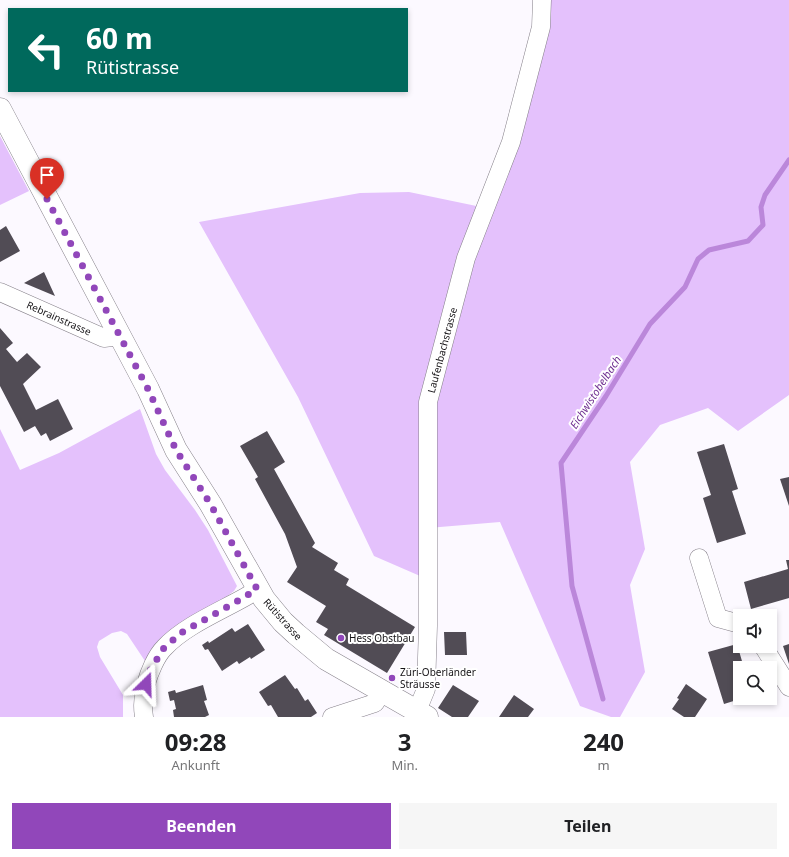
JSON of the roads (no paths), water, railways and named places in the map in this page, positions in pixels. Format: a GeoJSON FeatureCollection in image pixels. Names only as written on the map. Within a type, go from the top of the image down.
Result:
{"type":"FeatureCollection","features":[{"type":"Feature","properties":{"kind":"main road","name":"Rütistrasse"},"geometry":{"type":"LineString","coordinates":[[0,109],[148,389],[180,457],[211,505],[257,589],[268,605],[283,622],[311,648],[336,665],[422,714]]}},
{"type":"Feature","properties":{"kind":"street","name":"Laufenbachstrasse"},"geometry":{"type":"LineString","coordinates":[[422,714],[426,689],[428,626],[428,402],[466,258],[511,142],[540,27],[542,0]]}},
{"type":"Feature","properties":{"kind":"street","name":"Rebrainstrasse"},"geometry":{"type":"LineString","coordinates":[[0,292],[104,338],[120,336]]}},
{"type":"Feature","properties":{"kind":"street"},"geometry":{"type":"LineString","coordinates":[[699,558],[718,618],[733,622]]}},
{"type":"Feature","properties":{"kind":"street"},"geometry":{"type":"LineString","coordinates":[[144,717],[143,695],[148,674],[163,649],[181,633],[257,589]]}},
{"type":"Feature","properties":{"kind":"street"},"geometry":{"type":"LineString","coordinates":[[768,653],[789,687]]}},
{"type":"Feature","properties":{"kind":"street"},"geometry":{"type":"LineString","coordinates":[[332,717],[375,703],[382,692]]}},
{"type":"Feature","properties":{"kind":"waterway","name":"Eichwistobelbach"},"geometry":{"type":"LineString","coordinates":[[603,699],[572,586],[561,463],[606,396],[650,324],[685,287],[698,259],[709,250],[748,241],[763,225],[761,207],[765,195],[789,160]]}},
{"type":"Feature","properties":{"kind":"place","name":"Hess Obstbau"},"geometry":{"type":"Point","coordinates":[341,638]}},
{"type":"Feature","properties":{"kind":"place","name":"Züri-Oberländer Sträusse"},"geometry":{"type":"Point","coordinates":[392,678]}}]}
